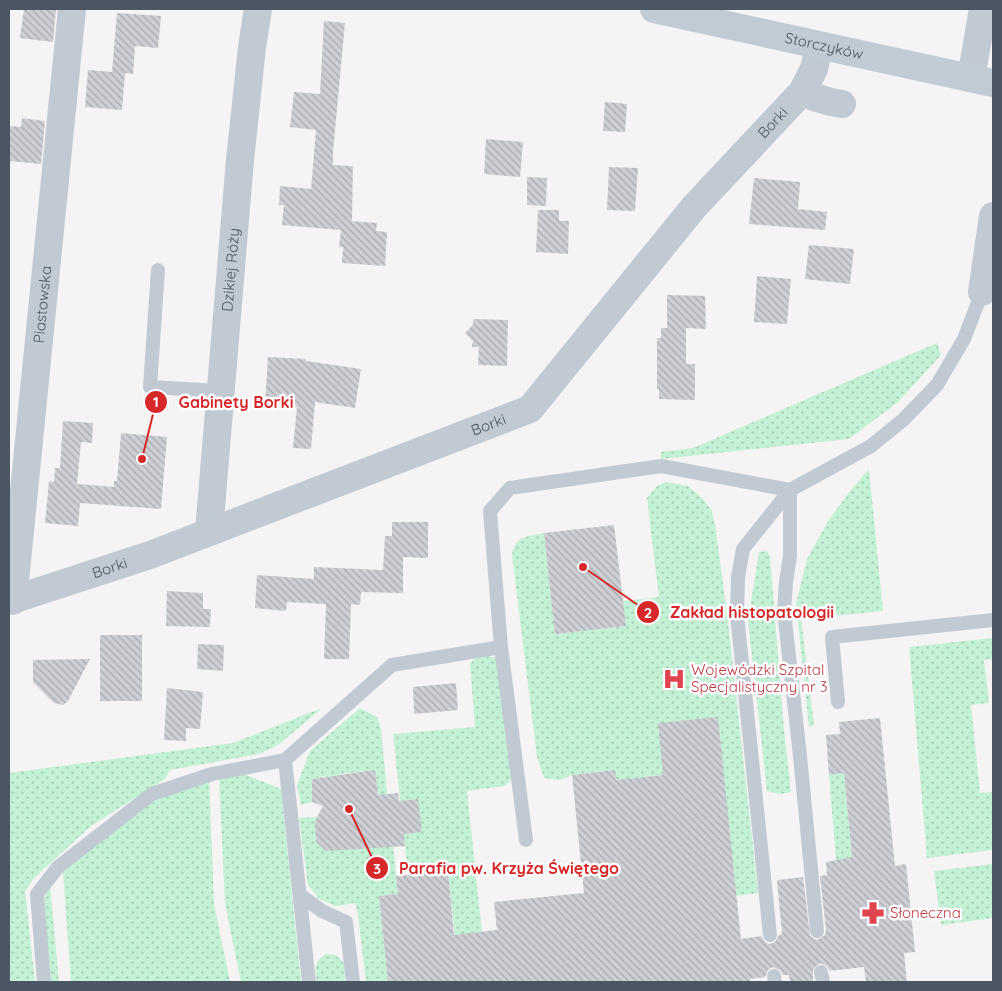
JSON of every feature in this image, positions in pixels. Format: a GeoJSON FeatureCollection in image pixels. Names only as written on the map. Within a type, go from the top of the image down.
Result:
{"type":"FeatureCollection","features":[{"type":"Feature","properties":{"kind":"street","name":"Piastowska"},"geometry":{"type":"LineString","coordinates":[[11,601],[72,9]]}},
{"type":"Feature","properties":{"kind":"street","name":"Dzikiej Róży"},"geometry":{"type":"LineString","coordinates":[[209,531],[240,160],[258,9]]}},
{"type":"Feature","properties":{"kind":"street","name":"Storczyków"},"geometry":{"type":"LineString","coordinates":[[654,9],[728,17],[819,46],[982,81]]}},
{"type":"Feature","properties":{"kind":"street"},"geometry":{"type":"LineString","coordinates":[[982,81],[984,9]]}},
{"type":"Feature","properties":{"kind":"street","name":"Borki"},"geometry":{"type":"LineString","coordinates":[[11,601],[150,554],[530,409],[694,207],[806,87],[814,69],[819,46]]}},
{"type":"Feature","properties":{"kind":"street"},"geometry":{"type":"LineString","coordinates":[[806,87],[814,97],[842,104]]}},
{"type":"Feature","properties":{"kind":"street"},"geometry":{"type":"LineString","coordinates":[[982,292],[993,216]]}},
{"type":"Feature","properties":{"kind":"lane"},"geometry":{"type":"LineString","coordinates":[[158,270],[150,387],[220,391]]}},
{"type":"Feature","properties":{"kind":"lane"},"geometry":{"type":"LineString","coordinates":[[770,936],[742,672],[737,594],[743,549],[790,490],[871,446],[903,420],[937,385],[964,339],[982,292]]}},
{"type":"Feature","properties":{"kind":"lane"},"geometry":{"type":"LineString","coordinates":[[526,840],[501,646],[490,511],[510,488],[661,466],[790,490]]}},
{"type":"Feature","properties":{"kind":"lane"},"geometry":{"type":"LineString","coordinates":[[790,490],[790,556],[784,611],[817,931]]}},
{"type":"Feature","properties":{"kind":"lane"},"geometry":{"type":"LineString","coordinates":[[838,702],[832,637],[993,620]]}},
{"type":"Feature","properties":{"kind":"lane"},"geometry":{"type":"LineString","coordinates":[[44,982],[37,894],[58,867],[152,794],[212,774],[285,760],[392,665],[501,646]]}},
{"type":"Feature","properties":{"kind":"lane"},"geometry":{"type":"LineString","coordinates":[[285,760],[309,982]]}},
{"type":"Feature","properties":{"kind":"lane"},"geometry":{"type":"LineString","coordinates":[[300,896],[322,911],[346,922],[352,982]]}},
{"type":"Feature","properties":{"kind":"green space"},"geometry":{"type":"Polygon","coordinates":[[[937,343],[941,355],[898,402],[849,439],[661,459],[661,452],[693,448],[937,343]]]}},
{"type":"Feature","properties":{"kind":"green space"},"geometry":{"type":"Polygon","coordinates":[[[869,469],[883,611],[801,619],[814,725],[809,727],[796,604],[807,559],[830,518],[869,469]]]}},
{"type":"Feature","properties":{"kind":"green space"},"geometry":{"type":"Polygon","coordinates":[[[666,482],[688,486],[701,497],[711,509],[715,524],[728,621],[758,893],[736,896],[663,775],[616,780],[614,770],[572,775],[560,780],[544,778],[537,757],[512,555],[514,548],[519,540],[527,536],[544,533],[555,634],[625,626],[623,601],[659,597],[647,498],[657,486],[666,482]]]}},
{"type":"Feature","properties":{"kind":"green space"},"geometry":{"type":"Polygon","coordinates":[[[767,551],[770,556],[791,792],[780,794],[767,791],[748,621],[759,552],[767,551]]]}},
{"type":"Feature","properties":{"kind":"green space"},"geometry":{"type":"Polygon","coordinates":[[[993,638],[993,659],[984,660],[989,703],[971,705],[980,793],[993,792],[993,850],[927,858],[909,647],[993,638]]]}},
{"type":"Feature","properties":{"kind":"green space"},"geometry":{"type":"Polygon","coordinates":[[[483,655],[497,658],[513,777],[505,786],[467,791],[482,932],[455,935],[448,871],[413,875],[410,893],[393,734],[475,727],[470,664],[475,658],[483,655]]]}},
{"type":"Feature","properties":{"kind":"green space"},"geometry":{"type":"Polygon","coordinates":[[[322,708],[278,745],[259,754],[170,770],[165,779],[91,826],[34,878],[25,891],[35,982],[9,982],[9,773],[233,743],[322,708]]]}},
{"type":"Feature","properties":{"kind":"green space"},"geometry":{"type":"Polygon","coordinates":[[[360,708],[377,717],[381,729],[388,803],[379,803],[375,770],[340,774],[337,781],[330,781],[325,776],[312,779],[312,802],[301,805],[297,785],[310,751],[360,708]]]}},
{"type":"Feature","properties":{"kind":"green space"},"geometry":{"type":"Polygon","coordinates":[[[844,773],[852,859],[836,860],[829,775],[844,773]]]}},
{"type":"Feature","properties":{"kind":"green space"},"geometry":{"type":"Polygon","coordinates":[[[244,774],[281,789],[301,982],[241,982],[225,904],[219,776],[244,774]]]}},
{"type":"Feature","properties":{"kind":"green space"},"geometry":{"type":"Polygon","coordinates":[[[209,778],[214,904],[230,982],[71,982],[63,872],[170,786],[209,778]]]}},
{"type":"Feature","properties":{"kind":"green space"},"geometry":{"type":"Polygon","coordinates":[[[317,817],[315,821],[316,842],[326,851],[392,836],[398,894],[379,896],[388,982],[366,982],[355,903],[336,906],[319,899],[308,885],[299,818],[317,817]]]}},
{"type":"Feature","properties":{"kind":"green space"},"geometry":{"type":"Polygon","coordinates":[[[993,864],[993,918],[941,925],[934,871],[993,864]]]}},
{"type":"Feature","properties":{"kind":"green space"},"geometry":{"type":"Polygon","coordinates":[[[50,886],[59,982],[51,982],[44,908],[45,898],[50,886]]]}},
{"type":"Feature","properties":{"kind":"green space"},"geometry":{"type":"Polygon","coordinates":[[[325,954],[336,955],[344,963],[345,982],[317,982],[317,963],[325,954]]]}},
{"type":"Feature","properties":{"kind":"building"},"geometry":{"type":"Polygon","coordinates":[[[24,9],[56,9],[53,42],[20,38],[24,9]]]}},
{"type":"Feature","properties":{"kind":"building"},"geometry":{"type":"Polygon","coordinates":[[[117,13],[161,16],[158,48],[135,46],[133,74],[125,73],[122,110],[85,107],[88,70],[112,72],[117,13]]]}},
{"type":"Feature","properties":{"kind":"building"},"geometry":{"type":"Polygon","coordinates":[[[324,21],[345,23],[333,165],[353,166],[352,221],[377,223],[376,231],[387,232],[385,266],[342,263],[343,247],[339,247],[341,230],[282,225],[284,205],[279,205],[280,186],[311,189],[316,130],[290,127],[294,92],[320,94],[324,21]]]}},
{"type":"Feature","properties":{"kind":"building"},"geometry":{"type":"Polygon","coordinates":[[[605,102],[627,104],[625,132],[603,131],[605,102]]]}},
{"type":"Feature","properties":{"kind":"building"},"geometry":{"type":"Polygon","coordinates":[[[22,118],[45,121],[41,164],[9,161],[9,126],[21,127],[22,118]]]}},
{"type":"Feature","properties":{"kind":"building"},"geometry":{"type":"Polygon","coordinates":[[[486,139],[523,142],[520,177],[484,174],[486,139]]]}},
{"type":"Feature","properties":{"kind":"building"},"geometry":{"type":"Polygon","coordinates":[[[609,167],[638,168],[635,211],[607,210],[609,167]]]}},
{"type":"Feature","properties":{"kind":"building"},"geometry":{"type":"Polygon","coordinates":[[[527,177],[547,178],[546,206],[527,205],[527,177]]]}},
{"type":"Feature","properties":{"kind":"building"},"geometry":{"type":"Polygon","coordinates":[[[754,178],[800,182],[798,209],[827,212],[825,230],[749,224],[754,178]]]}},
{"type":"Feature","properties":{"kind":"building"},"geometry":{"type":"Polygon","coordinates":[[[538,210],[559,210],[559,221],[569,221],[568,254],[536,252],[538,210]]]}},
{"type":"Feature","properties":{"kind":"building"},"geometry":{"type":"Polygon","coordinates":[[[809,245],[854,249],[850,284],[805,279],[809,245]]]}},
{"type":"Feature","properties":{"kind":"building"},"geometry":{"type":"Polygon","coordinates":[[[757,276],[791,279],[787,324],[754,322],[757,276]]]}},
{"type":"Feature","properties":{"kind":"building"},"geometry":{"type":"Polygon","coordinates":[[[667,295],[705,296],[706,329],[686,328],[686,364],[695,364],[695,400],[659,399],[659,389],[657,389],[657,338],[661,338],[661,328],[667,328],[667,295]]]}},
{"type":"Feature","properties":{"kind":"building"},"geometry":{"type":"Polygon","coordinates":[[[473,319],[508,320],[507,366],[478,365],[479,347],[472,347],[473,341],[465,333],[473,325],[473,319]]]}},
{"type":"Feature","properties":{"kind":"building"},"geometry":{"type":"Polygon","coordinates":[[[268,357],[306,359],[306,361],[361,369],[355,408],[315,402],[311,449],[293,448],[297,407],[265,405],[268,357]]]}},
{"type":"Feature","properties":{"kind":"building"},"geometry":{"type":"Polygon","coordinates":[[[63,421],[93,423],[92,443],[81,442],[77,484],[114,487],[114,481],[117,481],[121,433],[167,437],[161,509],[80,503],[78,526],[45,523],[49,481],[54,482],[55,468],[60,468],[63,421]]]}},
{"type":"Feature","properties":{"kind":"building"},"geometry":{"type":"Polygon","coordinates":[[[392,522],[428,522],[428,558],[403,557],[403,593],[361,592],[360,605],[351,604],[349,659],[324,659],[326,604],[287,602],[286,611],[255,608],[257,575],[314,579],[314,567],[383,570],[385,536],[392,536],[392,522]]]}},
{"type":"Feature","properties":{"kind":"building"},"geometry":{"type":"Polygon","coordinates":[[[614,525],[626,626],[555,634],[544,533],[614,525]]]}},
{"type":"Feature","properties":{"kind":"building"},"geometry":{"type":"Polygon","coordinates":[[[167,591],[203,593],[203,609],[211,609],[210,627],[166,626],[167,591]]]}},
{"type":"Feature","properties":{"kind":"building"},"geometry":{"type":"Polygon","coordinates":[[[100,635],[142,635],[142,701],[100,701],[100,635]]]}},
{"type":"Feature","properties":{"kind":"building"},"geometry":{"type":"Polygon","coordinates":[[[198,644],[224,645],[223,671],[197,669],[198,644]]]}},
{"type":"Feature","properties":{"kind":"building"},"geometry":{"type":"Polygon","coordinates":[[[90,659],[68,701],[63,705],[54,703],[33,682],[33,660],[90,659]]]}},
{"type":"Feature","properties":{"kind":"building"},"geometry":{"type":"Polygon","coordinates":[[[456,683],[458,710],[414,714],[413,687],[456,683]]]}},
{"type":"Feature","properties":{"kind":"building"},"geometry":{"type":"Polygon","coordinates":[[[167,688],[203,692],[200,729],[186,728],[186,741],[164,740],[167,688]]]}},
{"type":"Feature","properties":{"kind":"building"},"geometry":{"type":"Polygon","coordinates":[[[718,717],[741,939],[761,936],[766,943],[770,944],[775,942],[779,935],[782,934],[777,880],[803,877],[810,936],[817,940],[825,935],[820,876],[827,875],[826,862],[852,857],[844,773],[829,775],[826,735],[840,734],[839,722],[880,718],[895,866],[906,864],[915,952],[904,953],[907,982],[866,982],[864,967],[830,971],[827,966],[820,963],[813,969],[813,982],[790,982],[789,975],[783,975],[780,970],[773,967],[768,970],[765,977],[750,979],[751,982],[388,982],[379,896],[398,894],[396,876],[448,871],[454,935],[497,930],[494,902],[584,893],[572,775],[615,770],[616,780],[663,775],[658,723],[718,717]]]}},
{"type":"Feature","properties":{"kind":"building"},"geometry":{"type":"Polygon","coordinates":[[[375,770],[378,795],[398,793],[399,801],[418,799],[422,832],[404,834],[405,846],[326,851],[316,842],[315,821],[323,806],[312,802],[312,779],[375,770]]]}},
{"type":"Feature","properties":{"kind":"place","name":"Gabinety Borki"},"geometry":{"type":"Point","coordinates":[142,459]}},
{"type":"Feature","properties":{"kind":"place","name":"Zakład histopatologii"},"geometry":{"type":"Point","coordinates":[583,567]}},
{"type":"Feature","properties":{"kind":"place","name":"Wojewódzki Szpital Specjalistyczny nr 3"},"geometry":{"type":"Point","coordinates":[674,679]}},
{"type":"Feature","properties":{"kind":"place","name":"Parafia pw. Krzyża Świętego"},"geometry":{"type":"Point","coordinates":[349,809]}},
{"type":"Feature","properties":{"kind":"place","name":"Słoneczna"},"geometry":{"type":"Point","coordinates":[873,913]}}]}
